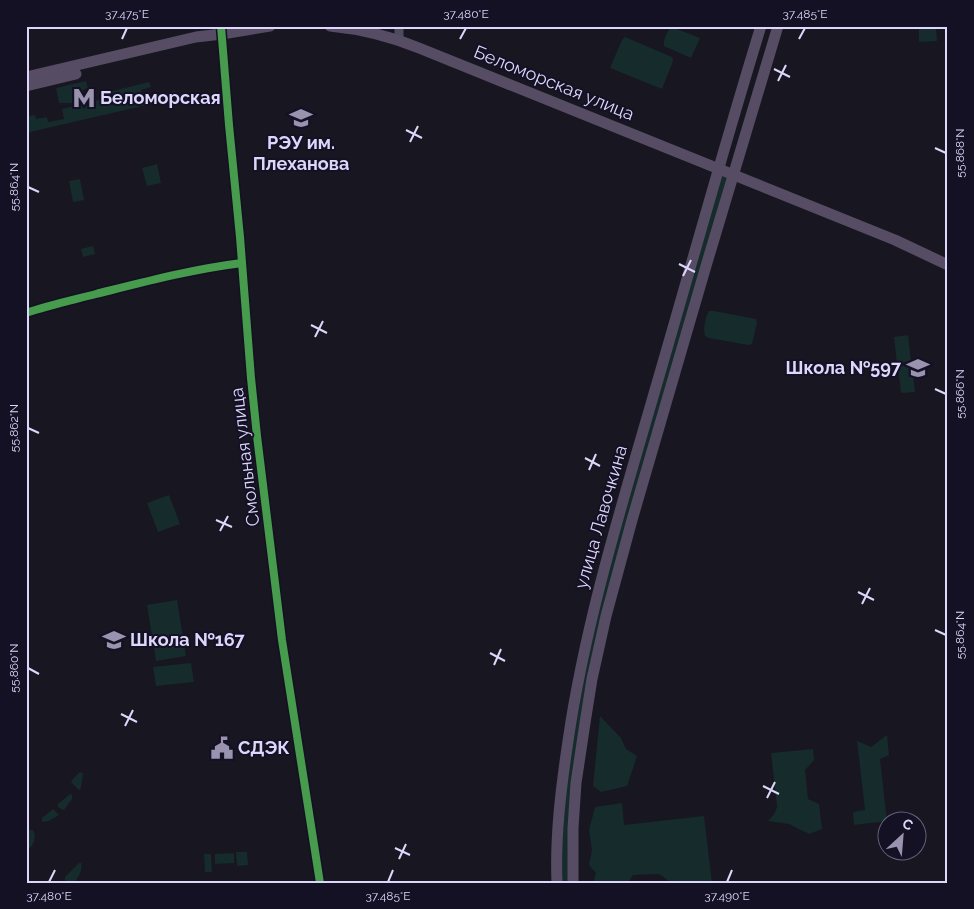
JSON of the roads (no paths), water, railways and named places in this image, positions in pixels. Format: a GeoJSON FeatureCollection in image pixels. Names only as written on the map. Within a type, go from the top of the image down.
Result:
{"type":"FeatureCollection","features":[{"type":"Feature","properties":{"kind":"main road"},"geometry":{"type":"LineString","coordinates":[[26,78],[222,30],[270,26]]}},
{"type":"Feature","properties":{"kind":"main road","name":"Беломорская улица"},"geometry":{"type":"LineString","coordinates":[[330,26],[364,31],[400,40],[895,240],[948,265]]}},
{"type":"Feature","properties":{"kind":"main road","name":"улица Лавочкина"},"geometry":{"type":"LineString","coordinates":[[557,883],[558,826],[562,780],[571,720],[592,613],[718,168],[761,26]]}},
{"type":"Feature","properties":{"kind":"main road","name":"улица Лавочкина"},"geometry":{"type":"LineString","coordinates":[[573,883],[573,828],[576,782],[585,723],[606,616],[733,174],[778,26]]}},
{"type":"Feature","properties":{"kind":"main road"},"geometry":{"type":"LineString","coordinates":[[26,86],[198,44],[222,30]]}},
{"type":"Feature","properties":{"kind":"street"},"geometry":{"type":"LineString","coordinates":[[399,26],[400,40]]}},
{"type":"Feature","properties":{"kind":"street","name":"Смольная улица"},"geometry":{"type":"LineString","coordinates":[[222,30],[252,392],[282,640],[320,883]]}},
{"type":"Feature","properties":{"kind":"street"},"geometry":{"type":"LineString","coordinates":[[742,89],[742,94],[749,99],[754,98],[758,94]]}},
{"type":"Feature","properties":{"kind":"street"},"geometry":{"type":"LineString","coordinates":[[26,314],[48,306],[156,279],[242,263]]}},
{"type":"Feature","properties":{"kind":"street"},"geometry":{"type":"LineString","coordinates":[[592,613],[593,618],[598,621],[603,620],[606,616]]}},
{"type":"Feature","properties":{"kind":"street"},"geometry":{"type":"LineString","coordinates":[[588,631],[591,627],[596,626],[601,629],[602,634]]}},
{"type":"Feature","properties":{"kind":"place","name":"Беломорская"},"geometry":{"type":"Point","coordinates":[84,98]}},
{"type":"Feature","properties":{"kind":"place","name":"РЭУ им. Плеханова"},"geometry":{"type":"Point","coordinates":[301,118]}},
{"type":"Feature","properties":{"kind":"place","name":"Школа №597"},"geometry":{"type":"Point","coordinates":[918,368]}},
{"type":"Feature","properties":{"kind":"place","name":"Школа №167"},"geometry":{"type":"Point","coordinates":[114,640]}},
{"type":"Feature","properties":{"kind":"place","name":"СДЭК"},"geometry":{"type":"Point","coordinates":[222,748]}}]}
